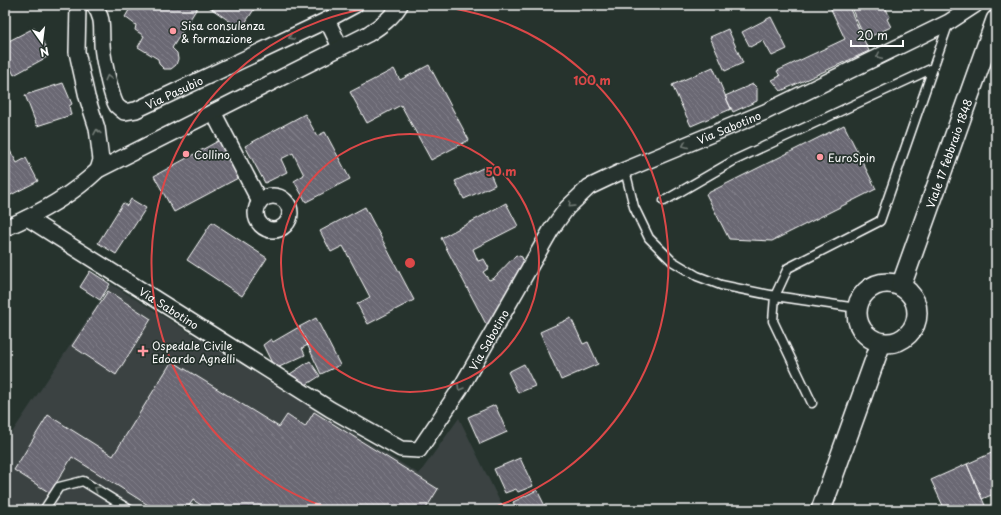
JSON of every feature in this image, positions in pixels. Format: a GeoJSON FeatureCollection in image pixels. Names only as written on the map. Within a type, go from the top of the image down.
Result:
{"type":"FeatureCollection","features":[{"type":"Feature","properties":{"kind":"street"},"geometry":{"type":"LineString","coordinates":[[78,5],[77,52],[87,97],[97,128],[101,160],[98,170]]}},
{"type":"Feature","properties":{"kind":"street","name":"Via Pasubio"},"geometry":{"type":"LineString","coordinates":[[94,5],[100,14],[104,59],[113,97],[117,106],[124,112],[136,110],[327,20],[355,5]]}},
{"type":"Feature","properties":{"kind":"street"},"geometry":{"type":"LineString","coordinates":[[5,228],[56,202],[91,177],[98,170],[368,34],[384,24],[395,13],[400,5]]}},
{"type":"Feature","properties":{"kind":"street","name":"Via Sabotino"},"geometry":{"type":"LineString","coordinates":[[27,218],[330,409],[401,449],[419,450],[460,389],[551,230],[567,208],[589,187],[625,170],[765,112],[949,22],[975,5]]}},
{"type":"Feature","properties":{"kind":"street"},"geometry":{"type":"LineString","coordinates":[[327,20],[340,47]]}},
{"type":"Feature","properties":{"kind":"street","name":"Viale 17 febbraio 1848"},"geometry":{"type":"LineString","coordinates":[[901,286],[996,20]]}},
{"type":"Feature","properties":{"kind":"street"},"geometry":{"type":"LineString","coordinates":[[213,112],[260,202]]}},
{"type":"Feature","properties":{"kind":"street"},"geometry":{"type":"LineString","coordinates":[[882,283],[892,283],[901,286],[914,300],[917,309],[917,319],[914,328],[900,341],[881,343],[872,340],[859,326],[857,308],[860,299],[874,286],[882,283]]}},
{"type":"Feature","properties":{"kind":"street"},"geometry":{"type":"LineString","coordinates":[[821,510],[881,343]]}},
{"type":"Feature","properties":{"kind":"lane"},"geometry":{"type":"LineString","coordinates":[[812,403],[773,321],[775,296],[788,268],[880,221],[949,22]]}},
{"type":"Feature","properties":{"kind":"lane"},"geometry":{"type":"LineString","coordinates":[[664,201],[735,160],[933,68]]}},
{"type":"Feature","properties":{"kind":"lane"},"geometry":{"type":"LineString","coordinates":[[625,170],[634,207],[649,238],[672,261],[697,276],[721,285],[775,296],[857,308]]}},
{"type":"Feature","properties":{"kind":"lane"},"geometry":{"type":"LineString","coordinates":[[44,510],[60,487],[83,481],[130,510]]}},
{"type":"Feature","properties":{"kind":"shaded area","name":"Ospedale Civile Edoardo Agnelli"},"geometry":{"type":"Polygon","coordinates":[[[111,284],[419,474],[459,418],[504,510],[5,510],[5,443],[111,284]]]}},
{"type":"Feature","properties":{"kind":"building"},"geometry":{"type":"Polygon","coordinates":[[[5,5],[14,5],[5,12],[5,5]]]}},
{"type":"Feature","properties":{"kind":"building"},"geometry":{"type":"Polygon","coordinates":[[[132,5],[199,5],[172,48],[177,53],[178,59],[176,65],[171,69],[164,69],[159,64],[158,59],[138,47],[144,36],[135,30],[136,25],[125,17],[132,5]]]}},
{"type":"Feature","properties":{"kind":"building"},"geometry":{"type":"Polygon","coordinates":[[[206,5],[257,5],[241,29],[206,5]]]}},
{"type":"Feature","properties":{"kind":"building"},"geometry":{"type":"Polygon","coordinates":[[[829,5],[848,5],[869,51],[781,91],[772,80],[780,76],[777,71],[845,39],[829,5]]]}},
{"type":"Feature","properties":{"kind":"building"},"geometry":{"type":"Polygon","coordinates":[[[850,5],[884,5],[890,17],[887,19],[891,27],[865,39],[850,5]]]}},
{"type":"Feature","properties":{"kind":"building"},"geometry":{"type":"Polygon","coordinates":[[[771,17],[787,49],[772,56],[763,40],[750,47],[742,32],[771,17]]]}},
{"type":"Feature","properties":{"kind":"building"},"geometry":{"type":"Polygon","coordinates":[[[34,28],[46,46],[43,49],[47,57],[14,75],[5,57],[5,43],[34,28]]]}},
{"type":"Feature","properties":{"kind":"building"},"geometry":{"type":"Polygon","coordinates":[[[728,29],[743,63],[725,71],[710,37],[728,29]]]}},
{"type":"Feature","properties":{"kind":"building"},"geometry":{"type":"Polygon","coordinates":[[[429,65],[469,140],[431,160],[401,105],[367,123],[350,92],[394,69],[400,80],[429,65]]]}},
{"type":"Feature","properties":{"kind":"building"},"geometry":{"type":"Polygon","coordinates":[[[713,67],[731,109],[691,126],[672,85],[713,67]]]}},
{"type":"Feature","properties":{"kind":"building"},"geometry":{"type":"Polygon","coordinates":[[[63,83],[72,104],[69,106],[71,115],[37,126],[25,95],[63,83]]]}},
{"type":"Feature","properties":{"kind":"building"},"geometry":{"type":"Polygon","coordinates":[[[753,84],[757,88],[757,101],[733,112],[725,96],[753,84]]]}},
{"type":"Feature","properties":{"kind":"building"},"geometry":{"type":"Polygon","coordinates":[[[305,114],[317,136],[325,132],[350,179],[306,202],[294,181],[304,175],[293,153],[281,159],[287,172],[265,183],[245,146],[305,114]]]}},
{"type":"Feature","properties":{"kind":"building","name":"EuroSpin"},"geometry":{"type":"Polygon","coordinates":[[[844,125],[876,189],[772,241],[729,239],[706,194],[844,125]]]}},
{"type":"Feature","properties":{"kind":"building"},"geometry":{"type":"Polygon","coordinates":[[[220,140],[240,177],[174,212],[154,176],[220,140]]]}},
{"type":"Feature","properties":{"kind":"building"},"geometry":{"type":"Polygon","coordinates":[[[5,142],[17,163],[26,158],[38,181],[5,198],[5,142]]]}},
{"type":"Feature","properties":{"kind":"building"},"geometry":{"type":"Polygon","coordinates":[[[487,166],[495,185],[464,199],[455,181],[487,166]]]}},
{"type":"Feature","properties":{"kind":"building"},"geometry":{"type":"Polygon","coordinates":[[[131,199],[146,208],[116,254],[98,243],[123,203],[127,206],[131,199]]]}},
{"type":"Feature","properties":{"kind":"building"},"geometry":{"type":"Polygon","coordinates":[[[506,203],[518,226],[473,249],[478,261],[484,259],[489,268],[483,272],[489,280],[494,278],[516,255],[522,257],[524,265],[490,322],[486,324],[441,238],[506,203]]]}},
{"type":"Feature","properties":{"kind":"building"},"geometry":{"type":"Polygon","coordinates":[[[365,207],[414,300],[368,324],[357,304],[370,297],[343,246],[331,252],[320,231],[365,207]]]}},
{"type":"Feature","properties":{"kind":"building"},"geometry":{"type":"Polygon","coordinates":[[[212,222],[267,258],[242,296],[187,260],[212,222]]]}},
{"type":"Feature","properties":{"kind":"building"},"geometry":{"type":"Polygon","coordinates":[[[90,271],[110,284],[100,300],[80,287],[90,271]]]}},
{"type":"Feature","properties":{"kind":"building"},"geometry":{"type":"Polygon","coordinates":[[[108,291],[151,319],[116,375],[72,346],[108,291]]]}},
{"type":"Feature","properties":{"kind":"building"},"geometry":{"type":"Polygon","coordinates":[[[316,318],[340,365],[321,374],[299,327],[316,318]]]}},
{"type":"Feature","properties":{"kind":"building"},"geometry":{"type":"Polygon","coordinates":[[[571,318],[583,344],[588,342],[598,364],[561,380],[540,332],[571,318]]]}},
{"type":"Feature","properties":{"kind":"building"},"geometry":{"type":"Polygon","coordinates":[[[299,327],[308,345],[302,348],[305,355],[275,369],[263,345],[271,339],[273,342],[299,327]]]}},
{"type":"Feature","properties":{"kind":"building"},"geometry":{"type":"Polygon","coordinates":[[[172,361],[279,427],[287,415],[305,427],[314,412],[438,489],[425,510],[209,510],[193,500],[186,510],[156,510],[72,457],[50,493],[14,470],[48,415],[113,456],[172,361]]]}},
{"type":"Feature","properties":{"kind":"building"},"geometry":{"type":"Polygon","coordinates":[[[310,361],[320,376],[301,388],[290,374],[310,361]]]}},
{"type":"Feature","properties":{"kind":"building"},"geometry":{"type":"Polygon","coordinates":[[[524,364],[535,386],[518,393],[508,372],[524,364]]]}},
{"type":"Feature","properties":{"kind":"building"},"geometry":{"type":"Polygon","coordinates":[[[495,405],[507,432],[480,444],[468,417],[495,405]]]}},
{"type":"Feature","properties":{"kind":"building"},"geometry":{"type":"Polygon","coordinates":[[[996,451],[996,493],[982,499],[967,464],[996,451]]]}},
{"type":"Feature","properties":{"kind":"building"},"geometry":{"type":"Polygon","coordinates":[[[520,458],[533,486],[518,492],[516,489],[505,493],[494,469],[520,458]]]}},
{"type":"Feature","properties":{"kind":"building"},"geometry":{"type":"Polygon","coordinates":[[[967,464],[987,510],[945,510],[931,480],[967,464]]]}},
{"type":"Feature","properties":{"kind":"building"},"geometry":{"type":"Polygon","coordinates":[[[537,490],[547,510],[517,510],[513,502],[537,490]]]}},
{"type":"Feature","properties":{"kind":"place","name":"Sisa consulenza & formazione"},"geometry":{"type":"Point","coordinates":[173,31]}},
{"type":"Feature","properties":{"kind":"place","name":"Collino"},"geometry":{"type":"Point","coordinates":[186,154]}},
{"type":"Feature","properties":{"kind":"place","name":"EuroSpin"},"geometry":{"type":"Point","coordinates":[820,157]}},
{"type":"Feature","properties":{"kind":"place","name":"Ospedale Civile Edoardo Agnelli"},"geometry":{"type":"Point","coordinates":[143,351]}}]}
